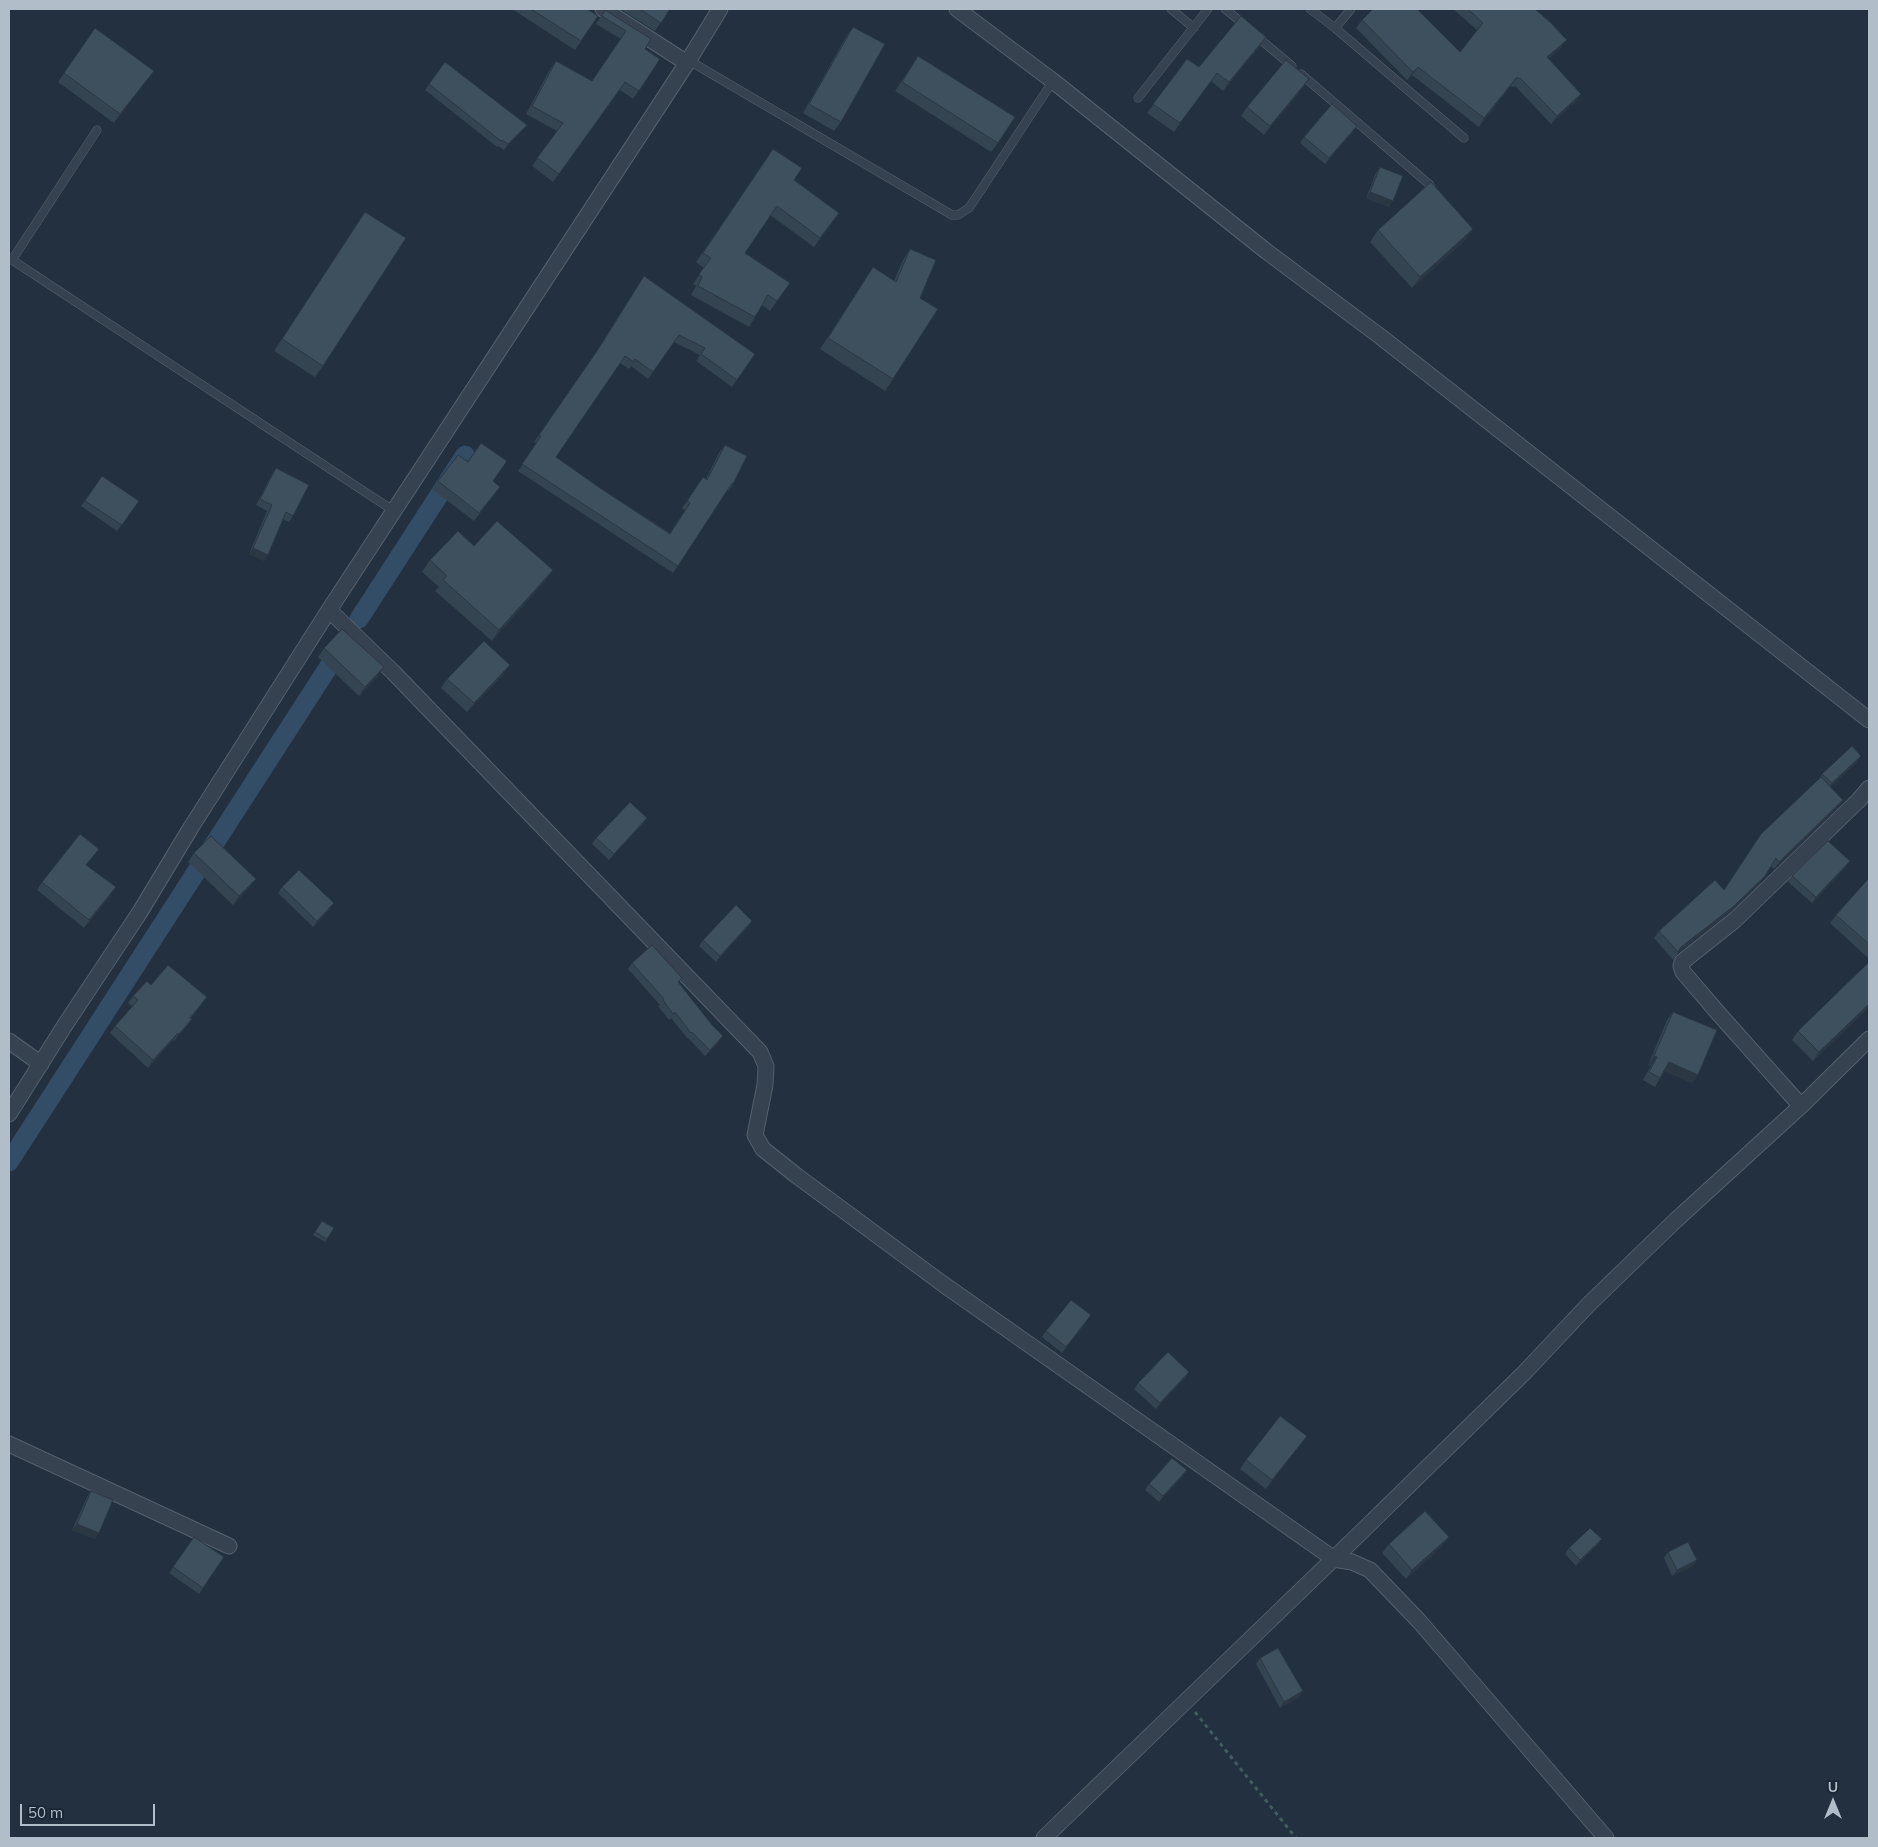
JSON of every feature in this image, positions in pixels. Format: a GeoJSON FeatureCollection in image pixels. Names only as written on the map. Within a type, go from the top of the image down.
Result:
{"type":"FeatureCollection","features":[{"type":"Feature","properties":{"kind":"street"},"geometry":{"type":"LineString","coordinates":[[603,9],[688,61]]}},
{"type":"Feature","properties":{"kind":"street"},"geometry":{"type":"LineString","coordinates":[[9,1114],[140,912],[328,610],[688,61],[720,9]]}},
{"type":"Feature","properties":{"kind":"street"},"geometry":{"type":"LineString","coordinates":[[957,9],[1053,81],[1266,251],[1381,337],[1869,720]]}},
{"type":"Feature","properties":{"kind":"street"},"geometry":{"type":"LineString","coordinates":[[328,610],[393,672],[760,1052],[766,1066],[765,1085],[755,1135],[763,1149],[943,1284],[1334,1559],[1352,1562],[1370,1570],[1395,1595],[1606,1838]]}},
{"type":"Feature","properties":{"kind":"street"},"geometry":{"type":"LineString","coordinates":[[1801,1106],[1713,1007],[1681,966],[1682,962],[1735,920],[1859,800],[1869,788]]}},
{"type":"Feature","properties":{"kind":"street"},"geometry":{"type":"LineString","coordinates":[[1044,1838],[1187,1702],[1240,1648],[1524,1373],[1597,1296],[1676,1220],[1801,1106],[1869,1039]]}},
{"type":"Feature","properties":{"kind":"street"},"geometry":{"type":"LineString","coordinates":[[9,1041],[41,1064]]}},
{"type":"Feature","properties":{"kind":"street"},"geometry":{"type":"LineString","coordinates":[[9,1444],[229,1546]]}},
{"type":"Feature","properties":{"kind":"lane"},"geometry":{"type":"LineString","coordinates":[[1171,9],[1194,28]]}},
{"type":"Feature","properties":{"kind":"lane"},"geometry":{"type":"LineString","coordinates":[[1138,98],[1208,9]]}},
{"type":"Feature","properties":{"kind":"lane"},"geometry":{"type":"LineString","coordinates":[[1225,9],[1430,185]]}},
{"type":"Feature","properties":{"kind":"lane"},"geometry":{"type":"LineString","coordinates":[[1310,9],[1464,138]]}},
{"type":"Feature","properties":{"kind":"lane"},"geometry":{"type":"LineString","coordinates":[[1335,28],[1351,9]]}},
{"type":"Feature","properties":{"kind":"lane"},"geometry":{"type":"LineString","coordinates":[[688,61],[952,215],[958,215],[969,208],[1053,81]]}},
{"type":"Feature","properties":{"kind":"lane"},"geometry":{"type":"LineString","coordinates":[[97,130],[10,259],[394,511]]}},
{"type":"Feature","properties":{"kind":"path"},"geometry":{"type":"LineString","coordinates":[[1187,1702],[1296,1838]]}},
{"type":"Feature","properties":{"kind":"building"},"geometry":{"type":"Polygon","coordinates":[[[531,9],[587,9],[598,16],[581,41],[531,9]]]}},
{"type":"Feature","properties":{"kind":"building"},"geometry":{"type":"Polygon","coordinates":[[[640,9],[670,9],[661,23],[640,9]]]}},
{"type":"Feature","properties":{"kind":"building"},"geometry":{"type":"Polygon","coordinates":[[[1373,9],[1417,9],[1460,52],[1483,23],[1468,9],[1535,9],[1567,40],[1547,57],[1581,94],[1557,116],[1517,77],[1484,118],[1418,67],[1413,72],[1362,20],[1373,9]]]}},
{"type":"Feature","properties":{"kind":"building"},"geometry":{"type":"Polygon","coordinates":[[[605,10],[651,39],[645,49],[660,59],[639,91],[625,82],[559,174],[537,158],[563,123],[532,106],[556,61],[592,81],[626,31],[602,16],[605,10]]]}},
{"type":"Feature","properties":{"kind":"building"},"geometry":{"type":"Polygon","coordinates":[[[1241,16],[1266,37],[1229,82],[1217,73],[1180,123],[1153,104],[1187,59],[1199,67],[1241,16]]]}},
{"type":"Feature","properties":{"kind":"building"},"geometry":{"type":"Polygon","coordinates":[[[853,27],[885,44],[841,122],[809,104],[853,27]]]}},
{"type":"Feature","properties":{"kind":"building"},"geometry":{"type":"Polygon","coordinates":[[[95,28],[154,71],[120,114],[64,73],[95,28]]]}},
{"type":"Feature","properties":{"kind":"building"},"geometry":{"type":"Polygon","coordinates":[[[918,56],[1015,117],[998,143],[902,82],[918,56]]]}},
{"type":"Feature","properties":{"kind":"building"},"geometry":{"type":"Polygon","coordinates":[[[1286,60],[1309,79],[1270,126],[1247,107],[1286,60]]]}},
{"type":"Feature","properties":{"kind":"building"},"geometry":{"type":"Polygon","coordinates":[[[445,62],[527,125],[508,144],[501,141],[429,84],[445,62]]]}},
{"type":"Feature","properties":{"kind":"building"},"geometry":{"type":"Polygon","coordinates":[[[1332,104],[1357,126],[1329,158],[1304,137],[1332,104]]]}},
{"type":"Feature","properties":{"kind":"building"},"geometry":{"type":"Polygon","coordinates":[[[773,149],[802,168],[794,180],[839,213],[820,238],[777,206],[745,253],[790,283],[777,301],[768,295],[755,317],[698,286],[702,277],[699,274],[711,258],[703,253],[773,149]]]}},
{"type":"Feature","properties":{"kind":"building"},"geometry":{"type":"Polygon","coordinates":[[[1380,167],[1403,176],[1393,201],[1370,192],[1380,167]]]}},
{"type":"Feature","properties":{"kind":"building"},"geometry":{"type":"Polygon","coordinates":[[[1431,182],[1473,229],[1420,277],[1378,230],[1431,182]]]}},
{"type":"Feature","properties":{"kind":"building"},"geometry":{"type":"Polygon","coordinates":[[[365,212],[406,238],[323,366],[282,339],[365,212]]]}},
{"type":"Feature","properties":{"kind":"building"},"geometry":{"type":"Polygon","coordinates":[[[910,249],[936,260],[920,298],[938,309],[893,379],[828,338],[873,267],[896,282],[910,249]]]}},
{"type":"Feature","properties":{"kind":"building"},"geometry":{"type":"Polygon","coordinates":[[[644,276],[755,354],[737,380],[701,354],[705,348],[679,335],[653,372],[635,359],[634,362],[625,356],[556,457],[670,534],[690,503],[687,501],[703,477],[707,480],[725,445],[747,456],[733,484],[678,566],[522,464],[541,436],[539,435],[599,348],[644,276]]]}},
{"type":"Feature","properties":{"kind":"building"},"geometry":{"type":"Polygon","coordinates":[[[481,443],[507,461],[493,481],[500,487],[479,513],[438,481],[458,455],[468,462],[481,443]]]}},
{"type":"Feature","properties":{"kind":"building"},"geometry":{"type":"Polygon","coordinates":[[[276,468],[309,485],[293,516],[286,512],[268,555],[253,548],[272,505],[260,499],[276,468]]]}},
{"type":"Feature","properties":{"kind":"building"},"geometry":{"type":"Polygon","coordinates":[[[102,476],[139,501],[122,525],[85,501],[102,476]]]}},
{"type":"Feature","properties":{"kind":"building"},"geometry":{"type":"Polygon","coordinates":[[[497,521],[553,570],[499,630],[443,580],[447,576],[430,560],[458,531],[474,546],[497,521]]]}},
{"type":"Feature","properties":{"kind":"building"},"geometry":{"type":"Polygon","coordinates":[[[342,629],[384,667],[365,687],[324,648],[342,629]]]}},
{"type":"Feature","properties":{"kind":"building"},"geometry":{"type":"Polygon","coordinates":[[[484,641],[510,665],[474,703],[447,679],[484,641]]]}},
{"type":"Feature","properties":{"kind":"building"},"geometry":{"type":"Polygon","coordinates":[[[1852,746],[1861,756],[1832,783],[1822,774],[1852,746]]]}},
{"type":"Feature","properties":{"kind":"building"},"geometry":{"type":"Polygon","coordinates":[[[1821,777],[1843,800],[1779,862],[1776,858],[1765,876],[1734,906],[1681,947],[1678,952],[1659,931],[1715,880],[1724,890],[1761,834],[1821,777]]]}},
{"type":"Feature","properties":{"kind":"building"},"geometry":{"type":"Polygon","coordinates":[[[630,802],[647,818],[614,854],[596,838],[630,802]]]}},
{"type":"Feature","properties":{"kind":"building"},"geometry":{"type":"Polygon","coordinates":[[[80,834],[99,849],[86,865],[116,887],[89,920],[42,882],[80,834]]]}},
{"type":"Feature","properties":{"kind":"building"},"geometry":{"type":"Polygon","coordinates":[[[211,836],[256,879],[239,896],[194,853],[211,836]]]}},
{"type":"Feature","properties":{"kind":"building"},"geometry":{"type":"Polygon","coordinates":[[[1828,841],[1850,861],[1816,897],[1792,876],[1828,841]]]}},
{"type":"Feature","properties":{"kind":"building"},"geometry":{"type":"Polygon","coordinates":[[[299,870],[334,903],[317,921],[282,887],[299,870]]]}},
{"type":"Feature","properties":{"kind":"building"},"geometry":{"type":"Polygon","coordinates":[[[1869,878],[1869,944],[1836,915],[1869,878]]]}},
{"type":"Feature","properties":{"kind":"building"},"geometry":{"type":"Polygon","coordinates":[[[736,905],[752,921],[720,956],[703,940],[736,905]]]}},
{"type":"Feature","properties":{"kind":"building"},"geometry":{"type":"Polygon","coordinates":[[[652,945],[682,978],[678,982],[723,1036],[710,1050],[691,1033],[675,1012],[673,1014],[664,999],[632,963],[652,945]]]}},
{"type":"Feature","properties":{"kind":"building"},"geometry":{"type":"Polygon","coordinates":[[[1869,962],[1869,1004],[1819,1052],[1798,1031],[1869,962]]]}},
{"type":"Feature","properties":{"kind":"building"},"geometry":{"type":"Polygon","coordinates":[[[168,965],[207,997],[190,1018],[192,1019],[153,1060],[115,1026],[138,1000],[133,996],[147,981],[151,985],[168,965]]]}},
{"type":"Feature","properties":{"kind":"building"},"geometry":{"type":"Polygon","coordinates":[[[1673,1012],[1717,1030],[1698,1075],[1669,1062],[1660,1078],[1649,1072],[1657,1057],[1654,1056],[1673,1012]]]}},
{"type":"Feature","properties":{"kind":"building"},"geometry":{"type":"Polygon","coordinates":[[[322,1221],[334,1228],[327,1239],[315,1232],[322,1221]]]}},
{"type":"Feature","properties":{"kind":"building"},"geometry":{"type":"Polygon","coordinates":[[[1071,1300],[1091,1315],[1066,1347],[1046,1331],[1071,1300]]]}},
{"type":"Feature","properties":{"kind":"building"},"geometry":{"type":"Polygon","coordinates":[[[1168,1352],[1189,1372],[1160,1403],[1138,1383],[1168,1352]]]}},
{"type":"Feature","properties":{"kind":"building"},"geometry":{"type":"Polygon","coordinates":[[[1280,1416],[1307,1436],[1272,1480],[1246,1460],[1280,1416]]]}},
{"type":"Feature","properties":{"kind":"building"},"geometry":{"type":"Polygon","coordinates":[[[1172,1458],[1187,1470],[1163,1496],[1149,1484],[1172,1458]]]}},
{"type":"Feature","properties":{"kind":"building"},"geometry":{"type":"Polygon","coordinates":[[[91,1491],[113,1500],[99,1533],[77,1524],[91,1491]]]}},
{"type":"Feature","properties":{"kind":"building"},"geometry":{"type":"Polygon","coordinates":[[[1425,1511],[1449,1537],[1412,1570],[1389,1544],[1425,1511]]]}},
{"type":"Feature","properties":{"kind":"building"},"geometry":{"type":"Polygon","coordinates":[[[1590,1528],[1602,1539],[1580,1560],[1569,1548],[1590,1528]]]}},
{"type":"Feature","properties":{"kind":"building"},"geometry":{"type":"Polygon","coordinates":[[[194,1537],[224,1557],[203,1588],[173,1567],[194,1537]]]}},
{"type":"Feature","properties":{"kind":"building"},"geometry":{"type":"Polygon","coordinates":[[[1688,1542],[1697,1560],[1677,1570],[1668,1552],[1688,1542]]]}},
{"type":"Feature","properties":{"kind":"building"},"geometry":{"type":"Polygon","coordinates":[[[1278,1648],[1303,1691],[1284,1702],[1260,1658],[1278,1648]]]}},
{"type":"Feature","properties":{"kind":"waterway"},"geometry":{"type":"LineString","coordinates":[[359,619],[465,455]]}},
{"type":"Feature","properties":{"kind":"waterway"},"geometry":{"type":"LineString","coordinates":[[9,1162],[342,646]]}}]}
